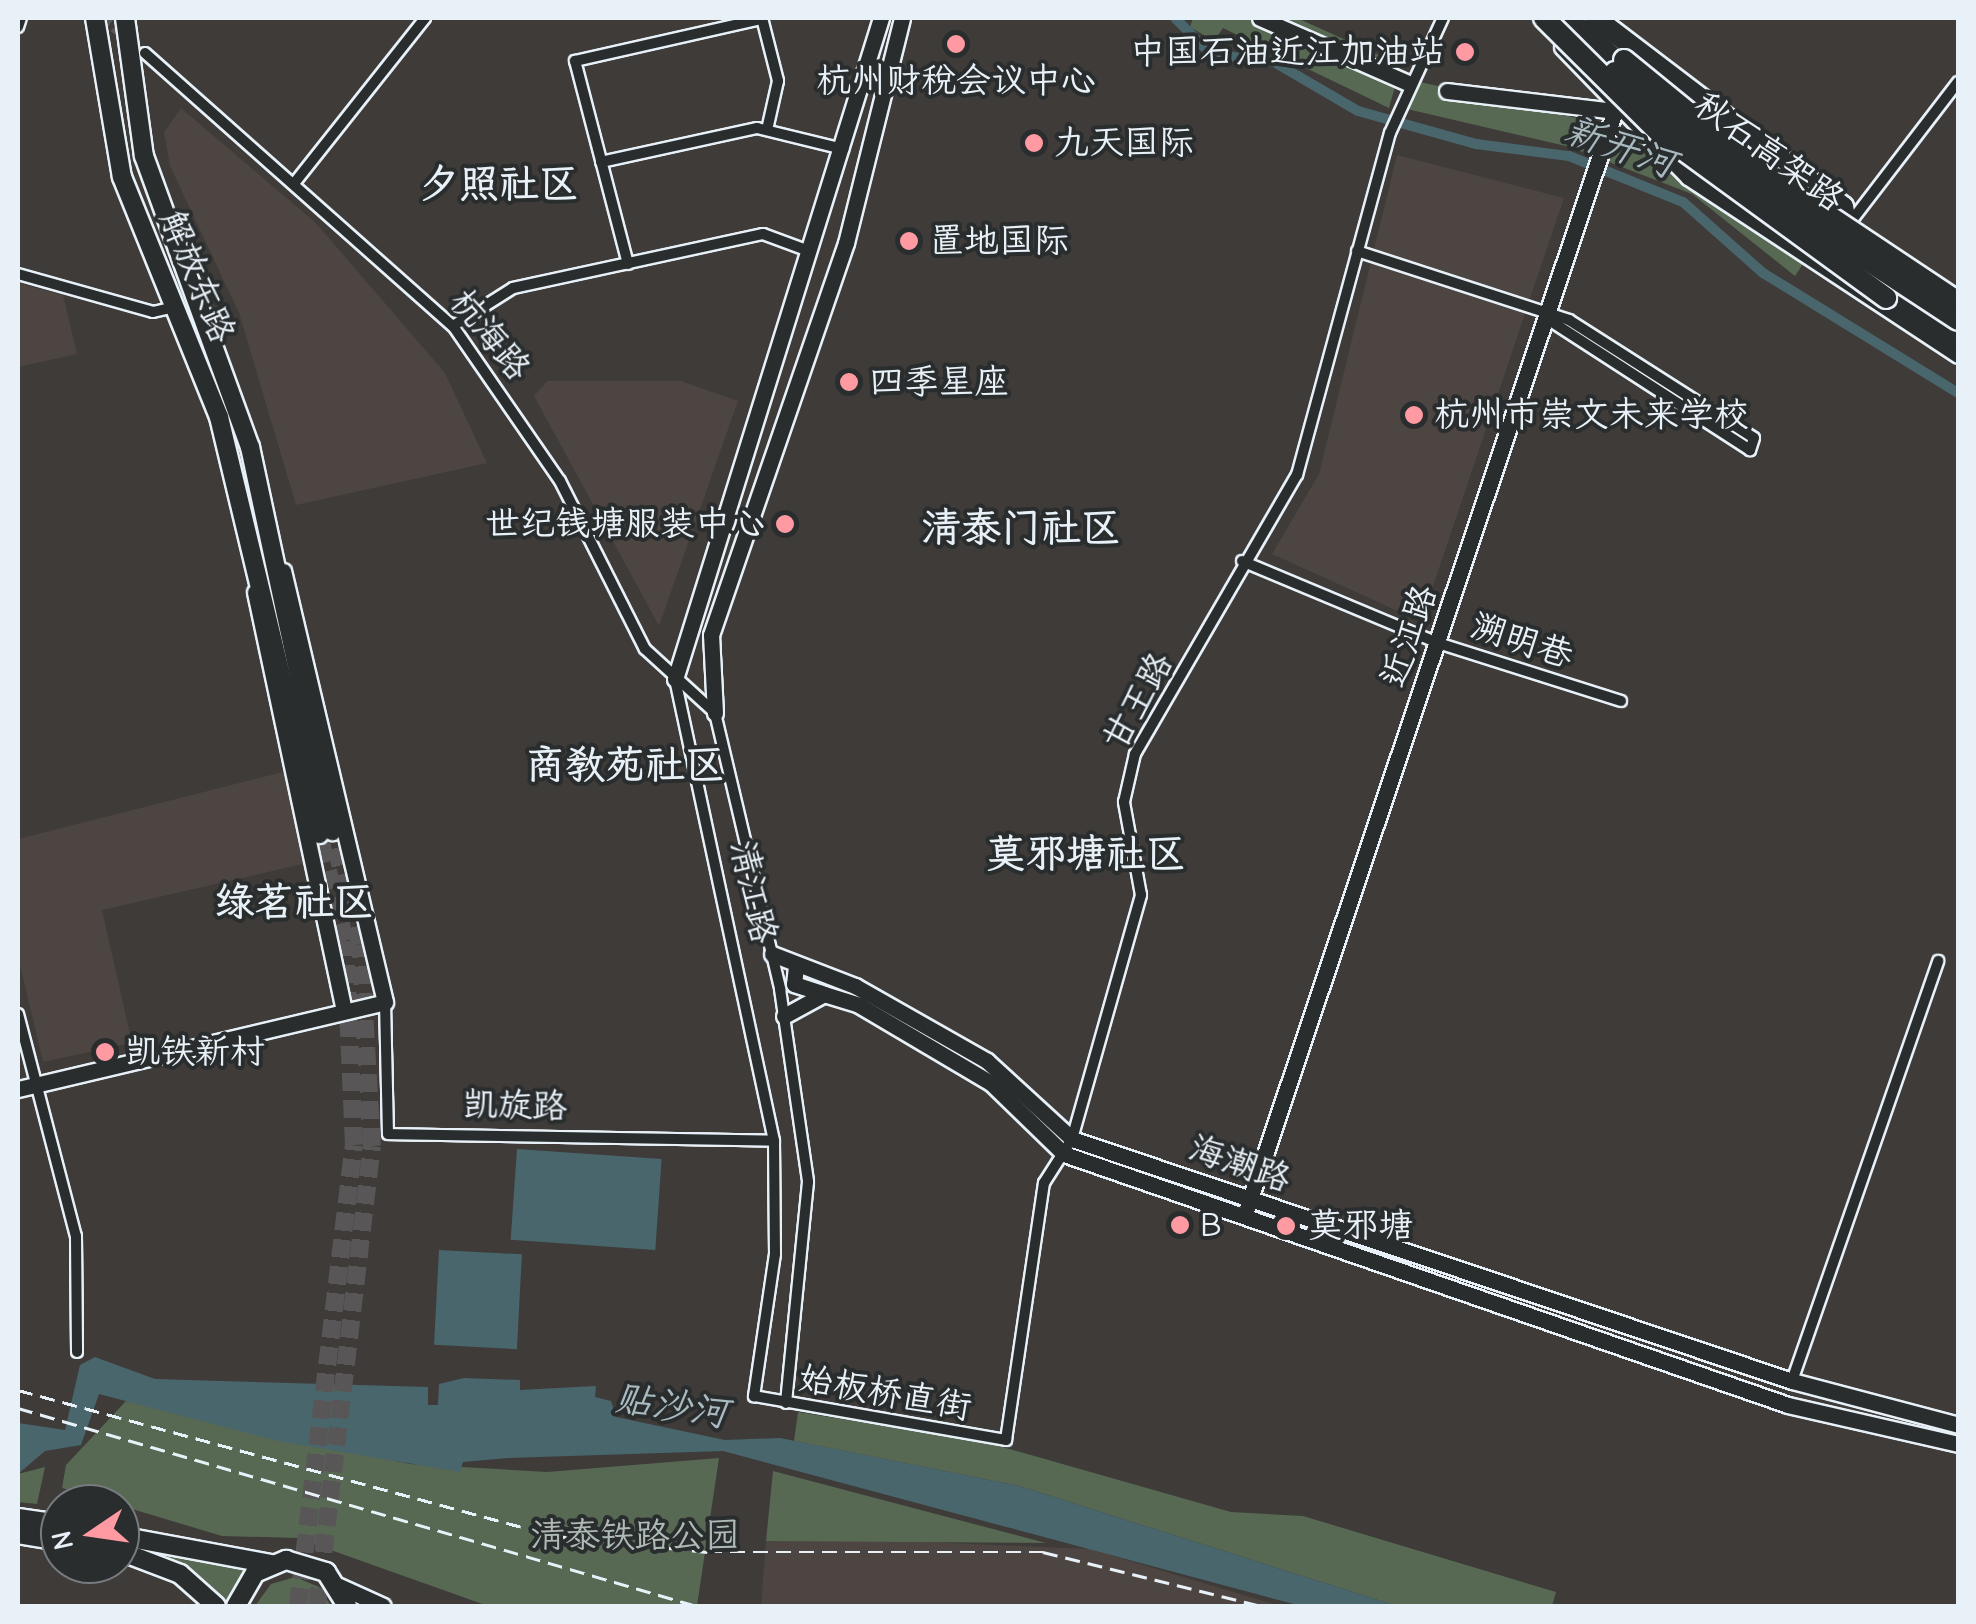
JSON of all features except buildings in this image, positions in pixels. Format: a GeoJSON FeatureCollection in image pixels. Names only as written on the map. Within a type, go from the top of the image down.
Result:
{"type":"FeatureCollection","features":[{"type":"Feature","properties":{"kind":"highway"},"geometry":{"type":"LineString","coordinates":[[1540,18],[1660,133],[1886,298],[1958,341]]}},
{"type":"Feature","properties":{"kind":"highway","name":"秋石高架路"},"geometry":{"type":"LineString","coordinates":[[1554,18],[1742,178],[1958,320]]}},
{"type":"Feature","properties":{"kind":"highway","name":"秋石高架路"},"geometry":{"type":"LineString","coordinates":[[1577,18],[1738,155],[1958,299]]}},
{"type":"Feature","properties":{"kind":"highway"},"geometry":{"type":"LineString","coordinates":[[1596,18],[1724,123],[1843,207],[1847,226]]}},
{"type":"Feature","properties":{"kind":"main road","name":"解放东路"},"geometry":{"type":"LineString","coordinates":[[95,18],[122,177],[218,417],[326,832],[276,553],[230,380],[144,156],[124,18]]}},
{"type":"Feature","properties":{"kind":"main road","name":"清江路"},"geometry":{"type":"LineString","coordinates":[[675,679],[881,18]]}},
{"type":"Feature","properties":{"kind":"main road","name":"清江路"},"geometry":{"type":"LineString","coordinates":[[715,713],[712,635],[851,226],[902,18]]}},
{"type":"Feature","properties":{"kind":"main road"},"geometry":{"type":"LineString","coordinates":[[1260,18],[1408,83]]}},
{"type":"Feature","properties":{"kind":"main road"},"geometry":{"type":"LineString","coordinates":[[1540,18],[1621,104],[1814,267],[1958,355]]}},
{"type":"Feature","properties":{"kind":"main road"},"geometry":{"type":"LineString","coordinates":[[1569,18],[1640,80],[1958,299]]}},
{"type":"Feature","properties":{"kind":"main road","name":"近江路"},"geometry":{"type":"LineString","coordinates":[[1244,1217],[1602,147],[1621,104],[1640,80]]}},
{"type":"Feature","properties":{"kind":"main road"},"geometry":{"type":"LineString","coordinates":[[1447,91],[1621,104],[1958,332]]}},
{"type":"Feature","properties":{"kind":"main road","name":"解放东路"},"geometry":{"type":"LineString","coordinates":[[276,553],[302,624],[384,1002]]}},
{"type":"Feature","properties":{"kind":"main road","name":"解放东路"},"geometry":{"type":"LineString","coordinates":[[254,558],[256,609],[344,1010]]}},
{"type":"Feature","properties":{"kind":"main road","name":"海潮路"},"geometry":{"type":"LineString","coordinates":[[772,954],[855,986],[988,1061],[1068,1147],[1251,1198],[1792,1381],[1958,1425]]}},
{"type":"Feature","properties":{"kind":"main road","name":"海潮路"},"geometry":{"type":"LineString","coordinates":[[796,966],[794,984],[824,994],[992,1083],[1068,1147],[1244,1217],[1788,1405],[1958,1444]]}},
{"type":"Feature","properties":{"kind":"main road"},"geometry":{"type":"LineString","coordinates":[[784,1016],[824,994]]}},
{"type":"Feature","properties":{"kind":"main road"},"geometry":{"type":"LineString","coordinates":[[18,1089],[384,1002]]}},
{"type":"Feature","properties":{"kind":"main road"},"geometry":{"type":"LineString","coordinates":[[140,1547],[272,1564],[314,1564],[339,1586],[383,1606]]}},
{"type":"Feature","properties":{"kind":"main road"},"geometry":{"type":"LineString","coordinates":[[140,1553],[180,1574],[216,1606]]}},
{"type":"Feature","properties":{"kind":"main road"},"geometry":{"type":"LineString","coordinates":[[236,1606],[272,1564]]}},
{"type":"Feature","properties":{"kind":"main road"},"geometry":{"type":"LineString","coordinates":[[339,1586],[347,1606]]}},
{"type":"Feature","properties":{"kind":"street"},"geometry":{"type":"LineString","coordinates":[[18,28],[21,18]]}},
{"type":"Feature","properties":{"kind":"street"},"geometry":{"type":"LineString","coordinates":[[296,181],[425,18]]}},
{"type":"Feature","properties":{"kind":"street"},"geometry":{"type":"LineString","coordinates":[[628,264],[575,61],[762,18],[778,81],[767,130]]}},
{"type":"Feature","properties":{"kind":"street","name":"甘王路"},"geometry":{"type":"LineString","coordinates":[[1006,1440],[1044,1182],[1068,1147],[1141,895],[1125,833],[1128,777],[1242,562],[1297,475],[1390,133],[1408,83],[1443,18]]}},
{"type":"Feature","properties":{"kind":"street","name":"杭海路"},"geometry":{"type":"LineString","coordinates":[[145,53],[296,181],[453,326],[560,481],[646,648],[715,713]]}},
{"type":"Feature","properties":{"kind":"street"},"geometry":{"type":"LineString","coordinates":[[1814,267],[1958,82]]}},
{"type":"Feature","properties":{"kind":"street"},"geometry":{"type":"LineString","coordinates":[[601,162],[767,130],[843,149]]}},
{"type":"Feature","properties":{"kind":"street"},"geometry":{"type":"LineString","coordinates":[[453,326],[514,288],[763,234],[809,251]]}},
{"type":"Feature","properties":{"kind":"street"},"geometry":{"type":"LineString","coordinates":[[1357,251],[1546,318],[1569,320],[1754,438],[1750,450],[1570,338],[1546,318]]}},
{"type":"Feature","properties":{"kind":"street"},"geometry":{"type":"LineString","coordinates":[[18,274],[153,312],[175,307]]}},
{"type":"Feature","properties":{"kind":"street","name":"溯明巷"},"geometry":{"type":"LineString","coordinates":[[1242,562],[1438,643],[1621,702]]}},
{"type":"Feature","properties":{"kind":"street","name":"清江路"},"geometry":{"type":"LineString","coordinates":[[675,679],[774,1141],[775,1254],[754,1396]]}},
{"type":"Feature","properties":{"kind":"street","name":"清江路"},"geometry":{"type":"LineString","coordinates":[[715,713],[772,954],[808,1182],[786,1404]]}},
{"type":"Feature","properties":{"kind":"street"},"geometry":{"type":"LineString","coordinates":[[1792,1381],[1938,961]]}},
{"type":"Feature","properties":{"kind":"street","name":"凯旋路"},"geometry":{"type":"LineString","coordinates":[[384,1002],[388,1134],[774,1141]]}},
{"type":"Feature","properties":{"kind":"street"},"geometry":{"type":"LineString","coordinates":[[18,1014],[76,1236],[77,1352]]}},
{"type":"Feature","properties":{"kind":"street","name":"始板桥直街"},"geometry":{"type":"LineString","coordinates":[[754,1396],[1006,1440]]}},
{"type":"Feature","properties":{"kind":"shaded area"},"geometry":{"type":"Polygon","coordinates":[[[181,108],[316,223],[445,373],[487,463],[296,505],[239,313],[170,166],[164,132],[181,108]]]}},
{"type":"Feature","properties":{"kind":"shaded area","name":"杭州市崇文未来学校"},"geometry":{"type":"Polygon","coordinates":[[[1397,155],[1564,198],[1425,610],[1411,617],[1272,554],[1319,474],[1397,155]]]}},
{"type":"Feature","properties":{"kind":"shaded area"},"geometry":{"type":"Polygon","coordinates":[[[18,283],[63,295],[77,354],[18,367],[18,283]]]}},
{"type":"Feature","properties":{"kind":"shaded area"},"geometry":{"type":"Polygon","coordinates":[[[547,381],[681,381],[738,401],[659,626],[534,396],[547,381]]]}},
{"type":"Feature","properties":{"kind":"shaded area"},"geometry":{"type":"Polygon","coordinates":[[[287,771],[307,863],[102,910],[132,1043],[43,1062],[18,957],[18,839],[287,771]]]}},
{"type":"Feature","properties":{"kind":"shaded area"},"geometry":{"type":"Polygon","coordinates":[[[879,1540],[1090,1549],[1280,1606],[761,1606],[766,1541],[879,1540]]]}},
{"type":"Feature","properties":{"kind":"green space"},"geometry":{"type":"Polygon","coordinates":[[[1193,18],[1297,18],[1401,65],[1389,108],[1223,28],[1214,41],[1190,27],[1193,18]]]}},
{"type":"Feature","properties":{"kind":"green space"},"geometry":{"type":"Polygon","coordinates":[[[1416,81],[1672,140],[1819,240],[1795,276],[1692,194],[1570,147],[1407,109],[1416,81]]]}},
{"type":"Feature","properties":{"kind":"green space","name":"清泰铁路公园"},"geometry":{"type":"Polygon","coordinates":[[[126,1401],[410,1464],[547,1472],[719,1458],[697,1606],[488,1606],[297,1538],[222,1536],[140,1511],[140,1484],[63,1484],[66,1465],[126,1401]]]}},
{"type":"Feature","properties":{"kind":"green space"},"geometry":{"type":"Polygon","coordinates":[[[798,1412],[985,1442],[1231,1512],[1303,1516],[1556,1592],[1552,1606],[1397,1606],[1019,1486],[794,1441],[798,1412]]]}},
{"type":"Feature","properties":{"kind":"green space"},"geometry":{"type":"Polygon","coordinates":[[[45,1467],[37,1504],[18,1502],[18,1474],[45,1467]]]}},
{"type":"Feature","properties":{"kind":"green space"},"geometry":{"type":"Polygon","coordinates":[[[773,1471],[1046,1543],[766,1541],[773,1471]]]}},
{"type":"Feature","properties":{"kind":"green space"},"geometry":{"type":"Polygon","coordinates":[[[163,1553],[210,1564],[245,1568],[224,1603],[163,1553]]]}},
{"type":"Feature","properties":{"kind":"green space"},"geometry":{"type":"Polygon","coordinates":[[[295,1577],[319,1587],[331,1606],[255,1606],[271,1584],[295,1577]]]}},
{"type":"Feature","properties":{"kind":"water"},"geometry":{"type":"Polygon","coordinates":[[[517,1149],[662,1159],[655,1250],[511,1240],[517,1149]]]}},
{"type":"Feature","properties":{"kind":"water"},"geometry":{"type":"Polygon","coordinates":[[[439,1250],[522,1254],[517,1349],[434,1345],[439,1250]]]}},
{"type":"Feature","properties":{"kind":"water"},"geometry":{"type":"Polygon","coordinates":[[[95,1357],[155,1379],[428,1387],[428,1405],[438,1405],[439,1384],[464,1378],[520,1380],[520,1390],[596,1386],[595,1397],[611,1401],[616,1417],[725,1440],[780,1438],[1019,1486],[1397,1606],[1301,1606],[723,1451],[508,1458],[463,1462],[460,1472],[278,1441],[99,1394],[81,1445],[45,1451],[18,1474],[18,1423],[65,1430],[80,1365],[95,1357]]]}},
{"type":"Feature","properties":{"kind":"waterway","name":"新开河"},"geometry":{"type":"LineString","coordinates":[[1175,18],[1211,54],[1274,62],[1358,111],[1476,144],[1569,156],[1683,202],[1763,273],[1958,393]]}},
{"type":"Feature","properties":{"kind":"tunnel"},"geometry":{"type":"LineString","coordinates":[[102,18],[125,36]]}},
{"type":"Feature","properties":{"kind":"tunnel"},"geometry":{"type":"LineString","coordinates":[[317,1606],[372,1146],[360,944],[332,831]]}},
{"type":"Feature","properties":{"kind":"tunnel"},"geometry":{"type":"LineString","coordinates":[[298,1606],[354,1145],[345,941],[319,834]]}},
{"type":"Feature","properties":{"kind":"railway"},"geometry":{"type":"LineString","coordinates":[[18,1390],[555,1536],[707,1552],[1043,1552],[1262,1606]]}},
{"type":"Feature","properties":{"kind":"railway"},"geometry":{"type":"LineString","coordinates":[[18,1408],[697,1606]]}},
{"type":"Feature","properties":{"kind":"place","name":"杭州财税会议中心"},"geometry":{"type":"Point","coordinates":[956,44]}},
{"type":"Feature","properties":{"kind":"place","name":"中国石油近江加油站"},"geometry":{"type":"Point","coordinates":[1465,52]}},
{"type":"Feature","properties":{"kind":"place","name":"九天国际"},"geometry":{"type":"Point","coordinates":[1034,143]}},
{"type":"Feature","properties":{"kind":"place","name":"置地国际"},"geometry":{"type":"Point","coordinates":[909,241]}},
{"type":"Feature","properties":{"kind":"place","name":"四季星座"},"geometry":{"type":"Point","coordinates":[849,382]}},
{"type":"Feature","properties":{"kind":"place","name":"杭州市崇文未来学校"},"geometry":{"type":"Point","coordinates":[1414,415]}},
{"type":"Feature","properties":{"kind":"place","name":"世纪钱塘服装中心"},"geometry":{"type":"Point","coordinates":[785,524]}},
{"type":"Feature","properties":{"kind":"place","name":"凯铁新村"},"geometry":{"type":"Point","coordinates":[105,1052]}},
{"type":"Feature","properties":{"kind":"place","name":"B"},"geometry":{"type":"Point","coordinates":[1180,1225]}},
{"type":"Feature","properties":{"kind":"place","name":"莫邪塘"},"geometry":{"type":"Point","coordinates":[1286,1226]}},
{"type":"Feature","properties":{"kind":"district","name":"夕照社区"},"geometry":{"type":"Point","coordinates":[499,184]}},
{"type":"Feature","properties":{"kind":"district","name":"清泰门社区"},"geometry":{"type":"Point","coordinates":[1021,528]}},
{"type":"Feature","properties":{"kind":"district","name":"商教苑社区"},"geometry":{"type":"Point","coordinates":[625,765]}},
{"type":"Feature","properties":{"kind":"district","name":"莫邪塘社区"},"geometry":{"type":"Point","coordinates":[1086,854]}},
{"type":"Feature","properties":{"kind":"district","name":"绿茗社区"},"geometry":{"type":"Point","coordinates":[294,902]}},
{"type":"Feature","properties":{"kind":"water label","name":"贴沙河"},"geometry":{"type":"Point","coordinates":[671,1407]}}]}
